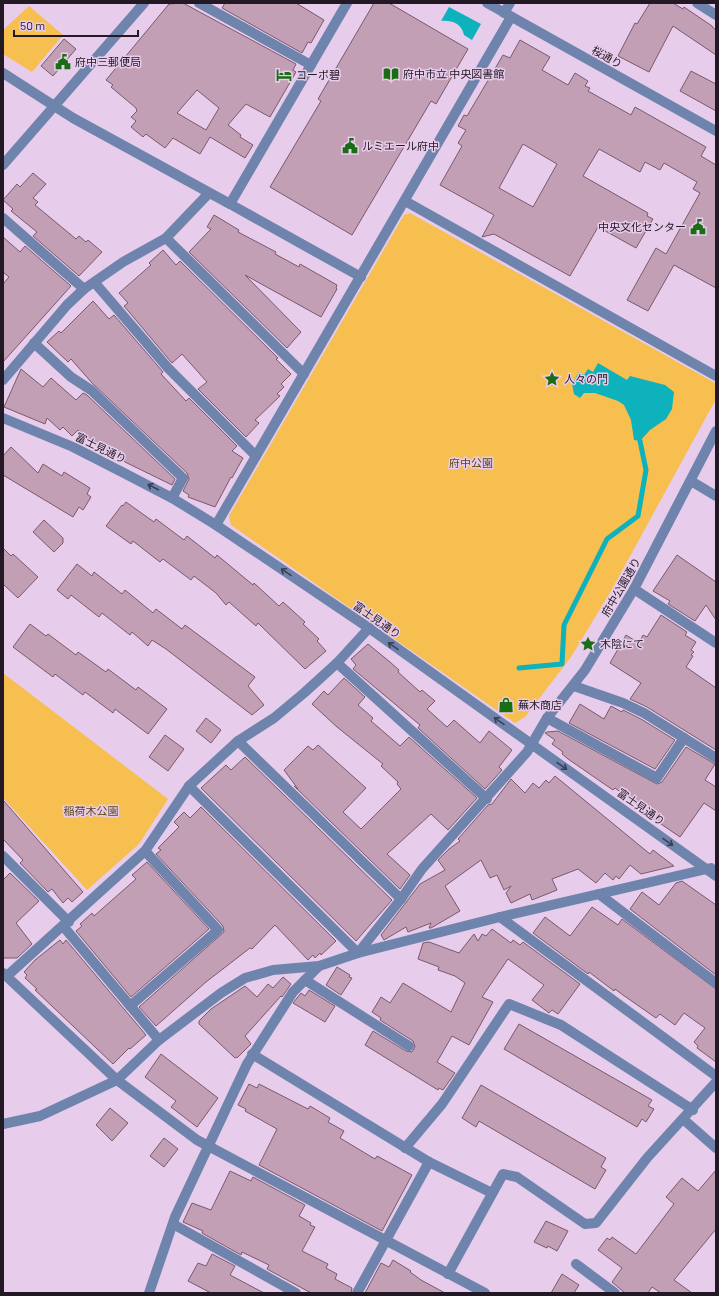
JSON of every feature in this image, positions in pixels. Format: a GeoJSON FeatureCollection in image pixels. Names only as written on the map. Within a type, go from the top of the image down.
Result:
{"type":"FeatureCollection","features":[{"type":"Feature","properties":{"kind":"street"},"geometry":{"type":"LineString","coordinates":[[3,164],[144,3]]}},
{"type":"Feature","properties":{"kind":"street"},"geometry":{"type":"LineString","coordinates":[[199,3],[311,65]]}},
{"type":"Feature","properties":{"kind":"street"},"geometry":{"type":"LineString","coordinates":[[230,204],[347,3]]}},
{"type":"Feature","properties":{"kind":"street","name":"桜通り"},"geometry":{"type":"LineString","coordinates":[[487,3],[716,131]]}},
{"type":"Feature","properties":{"kind":"street"},"geometry":{"type":"LineString","coordinates":[[216,525],[405,201],[508,15],[510,3]]}},
{"type":"Feature","properties":{"kind":"street"},"geometry":{"type":"LineString","coordinates":[[697,3],[709,6],[716,15]]}},
{"type":"Feature","properties":{"kind":"street"},"geometry":{"type":"LineString","coordinates":[[3,73],[74,118],[361,277]]}},
{"type":"Feature","properties":{"kind":"street"},"geometry":{"type":"LineString","coordinates":[[3,380],[67,305],[84,288],[95,283],[123,262],[166,238],[209,193]]}},
{"type":"Feature","properties":{"kind":"street"},"geometry":{"type":"LineString","coordinates":[[405,201],[716,376]]}},
{"type":"Feature","properties":{"kind":"street"},"geometry":{"type":"LineString","coordinates":[[3,218],[84,288]]}},
{"type":"Feature","properties":{"kind":"street"},"geometry":{"type":"LineString","coordinates":[[166,238],[304,374]]}},
{"type":"Feature","properties":{"kind":"street"},"geometry":{"type":"LineString","coordinates":[[95,283],[168,368],[256,456]]}},
{"type":"Feature","properties":{"kind":"street"},"geometry":{"type":"LineString","coordinates":[[34,343],[71,378],[91,390],[183,478],[172,498]]}},
{"type":"Feature","properties":{"kind":"street","name":"富士見通り"},"geometry":{"type":"LineString","coordinates":[[3,418],[73,447],[172,498],[216,525],[369,628],[531,744],[711,868],[716,876]]}},
{"type":"Feature","properties":{"kind":"street","name":"府中公園通り"},"geometry":{"type":"LineString","coordinates":[[358,953],[401,899],[422,869],[487,799],[527,752],[547,718],[574,686],[596,653],[634,589],[715,435]]}},
{"type":"Feature","properties":{"kind":"street"},"geometry":{"type":"LineString","coordinates":[[691,481],[716,496]]}},
{"type":"Feature","properties":{"kind":"street"},"geometry":{"type":"LineString","coordinates":[[634,589],[716,643]]}},
{"type":"Feature","properties":{"kind":"street"},"geometry":{"type":"LineString","coordinates":[[369,628],[337,663],[274,718],[238,741],[189,786],[145,852],[66,924],[5,974],[117,1080],[197,1140],[484,1293]]}},
{"type":"Feature","properties":{"kind":"street"},"geometry":{"type":"LineString","coordinates":[[337,663],[487,799]]}},
{"type":"Feature","properties":{"kind":"street"},"geometry":{"type":"LineString","coordinates":[[574,686],[623,703],[644,713],[716,758]]}},
{"type":"Feature","properties":{"kind":"street"},"geometry":{"type":"LineString","coordinates":[[547,718],[657,778],[684,738]]}},
{"type":"Feature","properties":{"kind":"street"},"geometry":{"type":"LineString","coordinates":[[238,741],[401,899]]}},
{"type":"Feature","properties":{"kind":"street"},"geometry":{"type":"LineString","coordinates":[[189,786],[358,953]]}},
{"type":"Feature","properties":{"kind":"street"},"geometry":{"type":"LineString","coordinates":[[130,1006],[218,930],[145,852]]}},
{"type":"Feature","properties":{"kind":"street"},"geometry":{"type":"LineString","coordinates":[[3,856],[66,924],[130,1006],[159,1040]]}},
{"type":"Feature","properties":{"kind":"street"},"geometry":{"type":"LineString","coordinates":[[3,1124],[40,1116],[117,1080],[159,1040],[221,993],[245,978],[272,970],[319,966],[358,953],[500,917],[711,868]]}},
{"type":"Feature","properties":{"kind":"street"},"geometry":{"type":"LineString","coordinates":[[600,894],[716,983]]}},
{"type":"Feature","properties":{"kind":"street"},"geometry":{"type":"LineString","coordinates":[[500,917],[716,1076]]}},
{"type":"Feature","properties":{"kind":"street"},"geometry":{"type":"LineString","coordinates":[[150,1293],[173,1224],[191,1180],[252,1054],[293,992],[319,966]]}},
{"type":"Feature","properties":{"kind":"street"},"geometry":{"type":"LineString","coordinates":[[305,980],[409,1046]]}},
{"type":"Feature","properties":{"kind":"street"},"geometry":{"type":"LineString","coordinates":[[405,1148],[442,1104],[509,1004],[562,1025],[693,1110]]}},
{"type":"Feature","properties":{"kind":"street"},"geometry":{"type":"LineString","coordinates":[[252,1054],[429,1162],[492,1193]]}},
{"type":"Feature","properties":{"kind":"street"},"geometry":{"type":"LineString","coordinates":[[448,1274],[503,1174],[517,1177],[585,1224],[596,1223],[647,1158],[693,1110],[716,1082]]}},
{"type":"Feature","properties":{"kind":"street"},"geometry":{"type":"LineString","coordinates":[[683,1120],[716,1148]]}},
{"type":"Feature","properties":{"kind":"street"},"geometry":{"type":"LineString","coordinates":[[357,1293],[387,1241],[429,1162]]}},
{"type":"Feature","properties":{"kind":"street"},"geometry":{"type":"LineString","coordinates":[[173,1224],[296,1293]]}},
{"type":"Feature","properties":{"kind":"street"},"geometry":{"type":"LineString","coordinates":[[576,1264],[615,1293]]}},
{"type":"Feature","properties":{"kind":"green space"},"geometry":{"type":"Polygon","coordinates":[[[29,6],[63,35],[32,72],[3,54],[3,30],[29,6]]]}},
{"type":"Feature","properties":{"kind":"green space","name":"府中公園"},"geometry":{"type":"Polygon","coordinates":[[[410,213],[715,383],[716,399],[611,591],[571,657],[525,717],[515,723],[231,525],[229,516],[404,215],[410,213]]]}},
{"type":"Feature","properties":{"kind":"green space","name":"稲荷木公園"},"geometry":{"type":"Polygon","coordinates":[[[3,673],[168,799],[139,844],[87,890],[3,798],[3,673]]]}},
{"type":"Feature","properties":{"kind":"shaded area"},"geometry":{"type":"Polygon","coordinates":[[[449,7],[481,24],[472,40],[464,35],[459,25],[449,21],[441,21],[449,7]]]}},
{"type":"Feature","properties":{"kind":"shaded area"},"geometry":{"type":"Polygon","coordinates":[[[598,363],[627,380],[630,376],[665,385],[674,392],[672,409],[666,419],[650,430],[640,441],[634,440],[631,420],[624,405],[618,401],[595,393],[584,393],[580,398],[574,394],[572,384],[579,372],[584,375],[588,369],[593,372],[598,363]]]}},
{"type":"Feature","properties":{"kind":"building"},"geometry":{"type":"Polygon","coordinates":[[[183,3],[296,64],[293,70],[296,72],[270,117],[246,104],[228,125],[241,135],[240,137],[253,145],[245,158],[210,137],[200,154],[173,138],[165,148],[146,134],[143,137],[131,127],[136,121],[131,117],[137,111],[136,108],[111,87],[113,85],[106,80],[169,4],[183,3]],[[197,90],[177,113],[206,130],[219,108],[197,90]]]}},
{"type":"Feature","properties":{"kind":"building"},"geometry":{"type":"Polygon","coordinates":[[[225,3],[296,3],[324,20],[311,43],[308,42],[302,53],[222,8],[225,3]]]}},
{"type":"Feature","properties":{"kind":"building","name":"ルミエール府中"},"geometry":{"type":"Polygon","coordinates":[[[374,3],[389,3],[468,49],[436,104],[431,101],[352,235],[270,187],[321,101],[318,99],[374,3]]]}},
{"type":"Feature","properties":{"kind":"building"},"geometry":{"type":"Polygon","coordinates":[[[650,3],[673,3],[683,9],[684,7],[712,26],[716,31],[716,55],[673,26],[649,72],[618,56],[635,23],[637,24],[650,3]]]}},
{"type":"Feature","properties":{"kind":"building","name":"府中三郵便局"},"geometry":{"type":"Polygon","coordinates":[[[64,39],[76,49],[53,76],[41,66],[64,39]]]}},
{"type":"Feature","properties":{"kind":"building"},"geometry":{"type":"Polygon","coordinates":[[[520,40],[550,57],[542,70],[568,85],[575,73],[588,81],[585,86],[590,88],[588,91],[631,115],[635,107],[706,147],[701,156],[716,165],[716,288],[674,265],[648,311],[627,300],[656,248],[666,254],[700,193],[693,189],[697,182],[664,163],[660,170],[645,162],[640,172],[599,149],[583,176],[648,213],[647,216],[653,219],[636,248],[598,227],[570,276],[494,234],[482,237],[494,215],[440,185],[462,146],[458,143],[466,130],[458,126],[464,115],[467,116],[503,55],[510,58],[520,40]],[[523,144],[499,188],[533,207],[557,164],[523,144]]]}},
{"type":"Feature","properties":{"kind":"building"},"geometry":{"type":"Polygon","coordinates":[[[691,71],[716,84],[716,111],[680,91],[691,71]]]}},
{"type":"Feature","properties":{"kind":"building"},"geometry":{"type":"Polygon","coordinates":[[[33,173],[46,184],[33,198],[38,202],[35,205],[76,239],[79,236],[86,242],[88,240],[102,252],[79,276],[33,236],[37,232],[11,211],[13,209],[3,200],[17,184],[20,187],[33,173]]]}},
{"type":"Feature","properties":{"kind":"building"},"geometry":{"type":"Polygon","coordinates":[[[214,215],[239,230],[238,232],[276,252],[275,254],[299,267],[300,264],[337,285],[337,289],[321,317],[245,275],[301,332],[287,348],[189,252],[211,229],[207,227],[214,215]]]}},
{"type":"Feature","properties":{"kind":"building"},"geometry":{"type":"Polygon","coordinates":[[[3,237],[20,252],[25,246],[71,286],[3,362],[3,284],[9,277],[3,272],[3,237]]]}},
{"type":"Feature","properties":{"kind":"building"},"geometry":{"type":"Polygon","coordinates":[[[163,250],[176,265],[180,261],[278,358],[276,359],[291,374],[281,384],[284,387],[277,394],[280,396],[255,420],[259,423],[246,437],[198,389],[207,382],[182,354],[172,363],[124,306],[128,303],[119,293],[151,265],[149,263],[163,250]]]}},
{"type":"Feature","properties":{"kind":"building"},"geometry":{"type":"Polygon","coordinates":[[[93,301],[109,319],[114,315],[163,372],[161,374],[186,401],[189,398],[237,446],[232,451],[243,458],[215,507],[188,497],[189,495],[183,491],[189,479],[187,473],[92,383],[71,359],[68,362],[47,342],[59,331],[61,333],[93,301]]]}},
{"type":"Feature","properties":{"kind":"building"},"geometry":{"type":"Polygon","coordinates":[[[21,369],[43,387],[51,378],[76,400],[83,393],[87,395],[175,479],[172,485],[125,462],[109,447],[105,451],[92,439],[90,441],[78,430],[72,436],[63,427],[60,430],[47,418],[45,424],[4,407],[21,369]]]}},
{"type":"Feature","properties":{"kind":"building"},"geometry":{"type":"Polygon","coordinates":[[[11,447],[38,473],[43,464],[62,476],[64,472],[90,488],[87,494],[91,497],[83,510],[79,507],[73,517],[3,475],[3,456],[11,447]]]}},
{"type":"Feature","properties":{"kind":"building"},"geometry":{"type":"Polygon","coordinates":[[[126,502],[154,522],[156,519],[184,540],[187,536],[215,558],[217,555],[253,585],[254,583],[279,606],[283,602],[305,622],[303,624],[319,639],[317,641],[326,651],[305,669],[258,623],[256,626],[229,602],[226,605],[216,593],[194,576],[191,580],[163,559],[160,562],[133,541],[131,544],[106,526],[126,502]]]}},
{"type":"Feature","properties":{"kind":"building"},"geometry":{"type":"Polygon","coordinates":[[[44,520],[63,538],[63,543],[54,552],[33,532],[44,520]]]}},
{"type":"Feature","properties":{"kind":"building"},"geometry":{"type":"Polygon","coordinates":[[[3,548],[11,556],[13,554],[38,577],[18,598],[3,584],[3,548]]]}},
{"type":"Feature","properties":{"kind":"building"},"geometry":{"type":"Polygon","coordinates":[[[677,555],[716,582],[716,620],[706,605],[695,621],[668,604],[670,601],[653,591],[677,555]]]}},
{"type":"Feature","properties":{"kind":"building"},"geometry":{"type":"Polygon","coordinates":[[[77,564],[92,576],[94,572],[122,594],[125,590],[153,613],[156,609],[182,629],[185,625],[255,677],[248,686],[264,705],[252,715],[152,640],[148,646],[132,632],[130,635],[102,613],[99,617],[71,595],[68,599],[57,590],[77,564]]]}},
{"type":"Feature","properties":{"kind":"building"},"geometry":{"type":"Polygon","coordinates":[[[661,615],[687,632],[685,635],[696,642],[691,650],[694,652],[691,655],[693,656],[686,667],[716,688],[716,750],[647,707],[630,699],[641,683],[610,663],[626,635],[639,643],[643,635],[647,637],[661,615]]]}},
{"type":"Feature","properties":{"kind":"building"},"geometry":{"type":"Polygon","coordinates":[[[30,624],[46,636],[48,634],[76,655],[78,652],[106,672],[108,669],[136,690],[138,687],[167,709],[148,734],[115,709],[113,713],[85,692],[83,695],[55,674],[53,677],[13,647],[30,624]]]}},
{"type":"Feature","properties":{"kind":"building"},"geometry":{"type":"Polygon","coordinates":[[[368,644],[399,670],[398,672],[420,692],[422,690],[435,701],[427,709],[447,727],[454,720],[480,743],[489,731],[512,750],[499,767],[502,770],[485,789],[418,728],[420,725],[353,669],[356,665],[351,659],[368,644]]]}},
{"type":"Feature","properties":{"kind":"building"},"geometry":{"type":"Polygon","coordinates":[[[344,678],[365,697],[358,705],[373,718],[371,721],[400,746],[409,737],[477,798],[448,830],[431,814],[387,854],[410,875],[400,889],[294,786],[298,789],[284,770],[308,746],[313,750],[318,745],[366,788],[343,812],[361,829],[401,789],[397,784],[398,782],[381,766],[383,764],[337,727],[312,704],[324,691],[328,695],[344,678]]]}},
{"type":"Feature","properties":{"kind":"building"},"geometry":{"type":"Polygon","coordinates":[[[580,704],[604,719],[611,706],[622,712],[623,710],[675,740],[655,769],[569,723],[580,704]]]}},
{"type":"Feature","properties":{"kind":"building"},"geometry":{"type":"Polygon","coordinates":[[[206,718],[221,730],[211,743],[196,731],[206,718]]]}},
{"type":"Feature","properties":{"kind":"building"},"geometry":{"type":"Polygon","coordinates":[[[558,731],[657,784],[662,782],[686,747],[715,764],[705,780],[716,787],[716,811],[704,803],[680,837],[645,813],[646,811],[615,788],[613,790],[562,754],[563,752],[552,744],[555,740],[545,733],[558,731]]]}},
{"type":"Feature","properties":{"kind":"building"},"geometry":{"type":"Polygon","coordinates":[[[165,735],[184,749],[168,771],[149,757],[165,735]]]}},
{"type":"Feature","properties":{"kind":"building"},"geometry":{"type":"Polygon","coordinates":[[[245,757],[392,900],[356,941],[201,788],[226,765],[231,770],[245,757]]]}},
{"type":"Feature","properties":{"kind":"building"},"geometry":{"type":"Polygon","coordinates":[[[555,776],[650,854],[653,850],[674,866],[641,874],[630,865],[619,879],[616,876],[613,880],[605,873],[596,883],[578,869],[552,879],[557,890],[532,900],[530,894],[511,903],[506,893],[511,886],[504,890],[497,875],[490,878],[481,860],[445,886],[460,911],[431,928],[429,928],[431,923],[408,932],[406,927],[384,940],[381,935],[420,884],[445,870],[438,860],[460,841],[458,839],[488,805],[492,804],[511,779],[525,793],[533,783],[539,788],[546,780],[549,783],[555,776]]]}},
{"type":"Feature","properties":{"kind":"building"},"geometry":{"type":"Polygon","coordinates":[[[3,800],[83,892],[72,902],[68,898],[63,903],[52,889],[48,892],[20,863],[23,860],[3,839],[3,800]]]}},
{"type":"Feature","properties":{"kind":"building"},"geometry":{"type":"Polygon","coordinates":[[[201,807],[336,941],[321,955],[320,953],[315,958],[313,955],[308,960],[275,925],[252,949],[250,948],[206,982],[156,1026],[139,1007],[224,932],[223,926],[156,854],[161,850],[158,848],[179,827],[174,822],[184,812],[190,818],[201,807]]]}},
{"type":"Feature","properties":{"kind":"building"},"geometry":{"type":"Polygon","coordinates":[[[147,862],[209,929],[131,997],[76,931],[82,926],[80,924],[92,913],[94,916],[136,879],[132,875],[147,862]]]}},
{"type":"Feature","properties":{"kind":"building"},"geometry":{"type":"Polygon","coordinates":[[[10,873],[39,901],[16,923],[32,944],[17,958],[3,958],[3,880],[10,873]]]}},
{"type":"Feature","properties":{"kind":"building"},"geometry":{"type":"Polygon","coordinates":[[[682,881],[716,905],[716,975],[630,909],[642,892],[659,905],[676,883],[682,881]]]}},
{"type":"Feature","properties":{"kind":"building"},"geometry":{"type":"Polygon","coordinates":[[[592,907],[618,925],[622,919],[716,989],[716,1062],[697,1048],[698,1046],[694,1042],[705,1028],[684,1013],[675,1025],[660,1014],[656,1018],[615,989],[614,991],[589,972],[588,974],[533,933],[545,917],[570,936],[592,907]]]}},
{"type":"Feature","properties":{"kind":"building"},"geometry":{"type":"Polygon","coordinates":[[[492,929],[511,943],[513,940],[520,945],[523,942],[580,984],[558,1014],[552,1010],[549,1013],[532,1000],[544,985],[508,959],[482,997],[493,1002],[469,1045],[452,1036],[437,1062],[455,1073],[443,1090],[439,1088],[438,1090],[365,1045],[373,1031],[406,1051],[412,1052],[415,1047],[413,1041],[380,1020],[381,1018],[372,1012],[381,997],[390,1003],[403,983],[451,1012],[465,983],[455,976],[438,970],[439,967],[418,959],[423,943],[429,942],[459,953],[474,934],[478,941],[482,934],[486,936],[492,929]]]}},
{"type":"Feature","properties":{"kind":"building"},"geometry":{"type":"Polygon","coordinates":[[[60,940],[63,944],[66,940],[146,1035],[130,1049],[129,1048],[113,1064],[35,990],[37,989],[25,978],[27,975],[24,972],[35,960],[60,940]]]}},
{"type":"Feature","properties":{"kind":"building"},"geometry":{"type":"Polygon","coordinates":[[[337,967],[350,975],[349,977],[352,978],[341,995],[326,985],[337,967]]]}},
{"type":"Feature","properties":{"kind":"building"},"geometry":{"type":"Polygon","coordinates":[[[283,977],[291,984],[282,997],[281,996],[245,1036],[251,1044],[238,1057],[235,1058],[199,1024],[199,1021],[211,1009],[245,986],[257,997],[268,984],[273,988],[283,977]]]}},
{"type":"Feature","properties":{"kind":"building"},"geometry":{"type":"Polygon","coordinates":[[[309,990],[335,1006],[325,1022],[293,1003],[301,993],[305,996],[309,990]]]}},
{"type":"Feature","properties":{"kind":"building"},"geometry":{"type":"Polygon","coordinates":[[[519,1024],[652,1100],[648,1106],[654,1109],[646,1122],[642,1119],[637,1127],[504,1049],[519,1024]]]}},
{"type":"Feature","properties":{"kind":"building"},"geometry":{"type":"Polygon","coordinates":[[[161,1054],[218,1098],[197,1127],[171,1107],[176,1101],[145,1077],[161,1054]]]}},
{"type":"Feature","properties":{"kind":"building"},"geometry":{"type":"Polygon","coordinates":[[[249,1084],[257,1088],[259,1084],[308,1109],[310,1106],[330,1118],[328,1122],[344,1131],[340,1138],[375,1159],[377,1156],[412,1175],[382,1231],[259,1165],[277,1129],[245,1111],[246,1109],[238,1105],[249,1084]]]}},
{"type":"Feature","properties":{"kind":"building"},"geometry":{"type":"Polygon","coordinates":[[[481,1085],[606,1158],[601,1167],[606,1170],[595,1189],[479,1121],[476,1127],[462,1118],[481,1085]]]}},
{"type":"Feature","properties":{"kind":"building"},"geometry":{"type":"Polygon","coordinates":[[[110,1108],[128,1123],[112,1141],[96,1125],[110,1108]]]}},
{"type":"Feature","properties":{"kind":"building"},"geometry":{"type":"Polygon","coordinates":[[[164,1138],[178,1149],[164,1167],[150,1156],[164,1138]]]}},
{"type":"Feature","properties":{"kind":"building"},"geometry":{"type":"Polygon","coordinates":[[[716,1170],[716,1229],[674,1280],[692,1293],[661,1293],[652,1287],[648,1293],[625,1293],[612,1282],[622,1268],[598,1250],[607,1238],[610,1240],[612,1237],[636,1254],[674,1204],[666,1197],[682,1178],[698,1191],[716,1170]]]}},
{"type":"Feature","properties":{"kind":"building"},"geometry":{"type":"Polygon","coordinates":[[[230,1171],[251,1181],[253,1177],[305,1205],[299,1216],[315,1227],[302,1251],[328,1264],[326,1268],[337,1274],[335,1279],[352,1288],[351,1293],[311,1293],[267,1269],[269,1265],[242,1252],[241,1255],[202,1233],[203,1231],[183,1222],[192,1203],[211,1210],[230,1171]]]}},
{"type":"Feature","properties":{"kind":"building"},"geometry":{"type":"Polygon","coordinates":[[[546,1221],[568,1231],[557,1251],[548,1246],[547,1248],[534,1242],[546,1221]]]}},
{"type":"Feature","properties":{"kind":"building"},"geometry":{"type":"Polygon","coordinates":[[[212,1254],[235,1266],[230,1275],[264,1293],[211,1293],[188,1281],[198,1263],[206,1266],[212,1254]]]}},
{"type":"Feature","properties":{"kind":"building"},"geometry":{"type":"Polygon","coordinates":[[[393,1260],[411,1271],[410,1272],[421,1280],[445,1293],[365,1293],[381,1263],[389,1267],[393,1260]]]}},
{"type":"Feature","properties":{"kind":"building"},"geometry":{"type":"Polygon","coordinates":[[[562,1274],[579,1285],[574,1293],[551,1293],[562,1274]]]}},
{"type":"Feature","properties":{"kind":"waterway"},"geometry":{"type":"LineString","coordinates":[[519,668],[562,664],[564,625],[607,539],[638,516],[646,470],[640,441]]}},
{"type":"Feature","properties":{"kind":"place","name":"府中三郵便局"},"geometry":{"type":"Point","coordinates":[63,62]}},
{"type":"Feature","properties":{"kind":"place","name":"府中市立 中央図書館"},"geometry":{"type":"Point","coordinates":[391,74]}},
{"type":"Feature","properties":{"kind":"place","name":"コーポ碧"},"geometry":{"type":"Point","coordinates":[284,75]}},
{"type":"Feature","properties":{"kind":"place","name":"ルミエール府中"},"geometry":{"type":"Point","coordinates":[350,146]}},
{"type":"Feature","properties":{"kind":"place","name":"中央文化センター"},"geometry":{"type":"Point","coordinates":[698,227]}},
{"type":"Feature","properties":{"kind":"place","name":"人々の門"},"geometry":{"type":"Point","coordinates":[552,379]}},
{"type":"Feature","properties":{"kind":"place","name":"木陰にて"},"geometry":{"type":"Point","coordinates":[588,644]}},
{"type":"Feature","properties":{"kind":"place","name":"蕪木商店"},"geometry":{"type":"Point","coordinates":[506,705]}}]}
